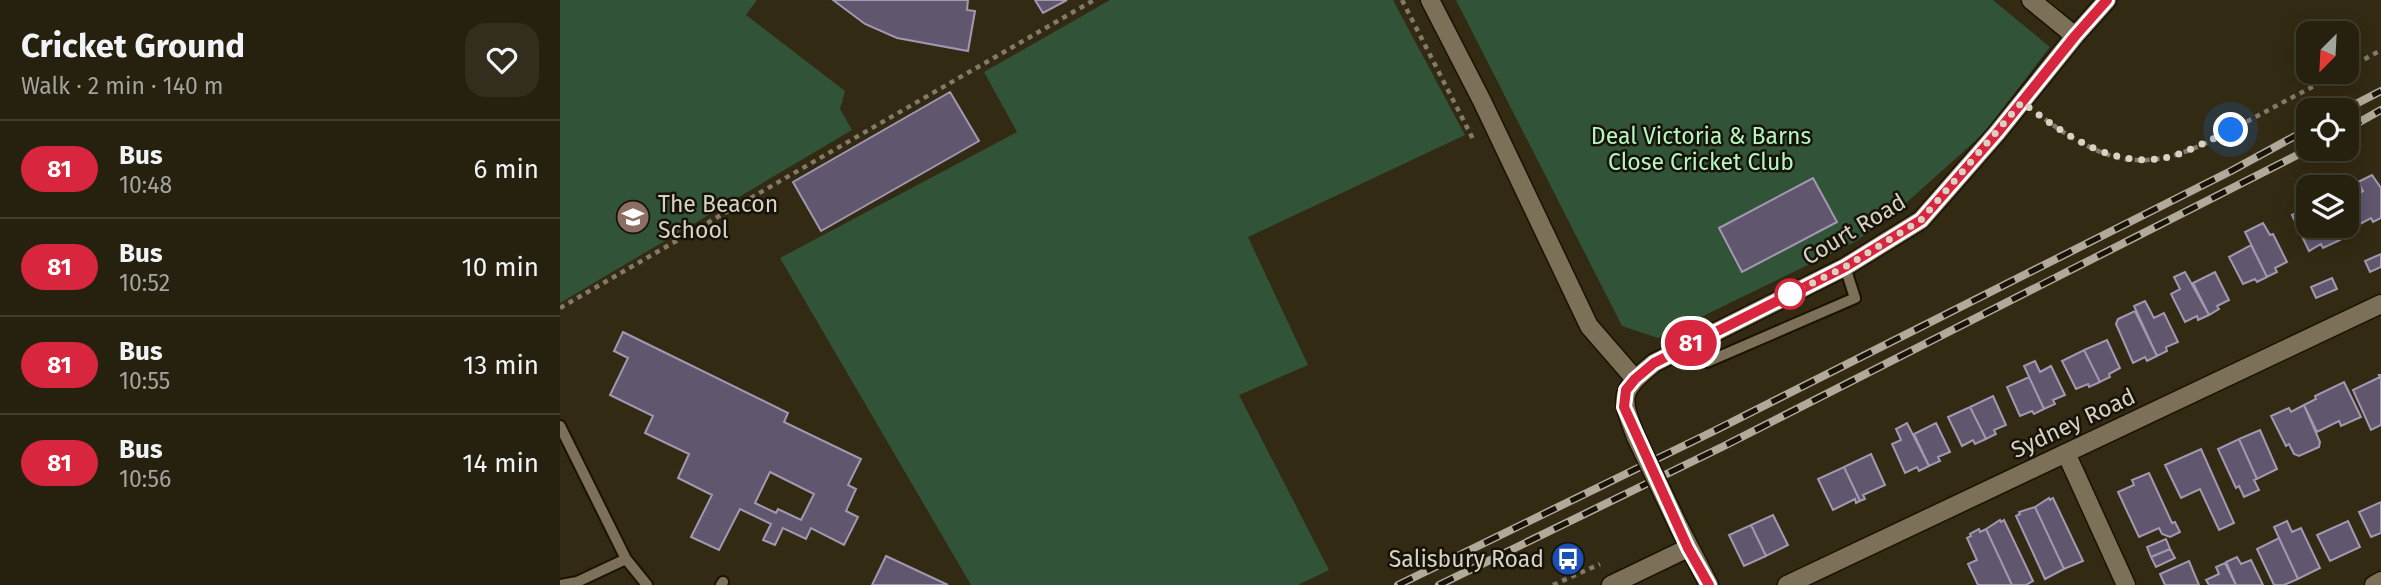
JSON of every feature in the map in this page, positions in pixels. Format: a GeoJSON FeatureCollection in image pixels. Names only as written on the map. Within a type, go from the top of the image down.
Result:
{"type":"FeatureCollection","features":[{"type":"Feature","properties":{"kind":"street"},"geometry":{"type":"LineString","coordinates":[[1430,0],[1482,101],[1589,326],[1635,379],[1626,390],[1624,407],[1688,548],[1709,585]]}},
{"type":"Feature","properties":{"kind":"street"},"geometry":{"type":"LineString","coordinates":[[2031,0],[2075,36]]}},
{"type":"Feature","properties":{"kind":"street","name":"Court Road"},"geometry":{"type":"LineString","coordinates":[[1635,379],[1654,363],[1845,267],[1921,220],[2107,0]]}},
{"type":"Feature","properties":{"kind":"street","name":"Sydney Road"},"geometry":{"type":"LineString","coordinates":[[1787,585],[2381,304]]}},
{"type":"Feature","properties":{"kind":"street"},"geometry":{"type":"LineString","coordinates":[[2066,453],[2126,585]]}},
{"type":"Feature","properties":{"kind":"street"},"geometry":{"type":"LineString","coordinates":[[1611,585],[1688,548]]}},
{"type":"Feature","properties":{"kind":"street"},"geometry":{"type":"LineString","coordinates":[[2374,585],[2381,581]]}},
{"type":"Feature","properties":{"kind":"lane"},"geometry":{"type":"LineString","coordinates":[[1691,343],[1707,362],[1855,298],[1845,267]]}},
{"type":"Feature","properties":{"kind":"lane"},"geometry":{"type":"LineString","coordinates":[[560,426],[626,559],[647,585]]}},
{"type":"Feature","properties":{"kind":"lane"},"geometry":{"type":"LineString","coordinates":[[560,585],[577,582],[626,559]]}},
{"type":"Feature","properties":{"kind":"path"},"geometry":{"type":"LineString","coordinates":[[560,308],[1094,0]]}},
{"type":"Feature","properties":{"kind":"path"},"geometry":{"type":"LineString","coordinates":[[2359,62],[2381,50]]}},
{"type":"Feature","properties":{"kind":"path"},"geometry":{"type":"LineString","coordinates":[[2022,102],[2097,151],[2118,158],[2148,159],[2173,155],[2202,144],[2318,84]]}},
{"type":"Feature","properties":{"kind":"green space","name":"The Beacon School"},"geometry":{"type":"Polygon","coordinates":[[[560,0],[757,0],[746,15],[845,91],[840,109],[852,130],[560,303],[560,0]]]}},
{"type":"Feature","properties":{"kind":"green space"},"geometry":{"type":"Polygon","coordinates":[[[1110,0],[1393,0],[1465,135],[1248,237],[1308,365],[1239,395],[1329,570],[1298,585],[971,585],[780,258],[1017,132],[984,72],[1110,0]]]}},
{"type":"Feature","properties":{"kind":"green space","name":"Deal Victoria & Barns Close Cricket Club"},"geometry":{"type":"Polygon","coordinates":[[[1456,0],[1993,0],[2050,47],[1983,134],[1906,203],[1855,242],[1658,338],[1622,326],[1456,0]]]}},
{"type":"Feature","properties":{"kind":"building"},"geometry":{"type":"Polygon","coordinates":[[[833,0],[968,0],[967,10],[975,11],[968,51],[897,38],[865,24],[833,0]]]}},
{"type":"Feature","properties":{"kind":"building"},"geometry":{"type":"Polygon","coordinates":[[[1035,0],[1067,0],[1043,13],[1035,0]]]}},
{"type":"Feature","properties":{"kind":"building"},"geometry":{"type":"Polygon","coordinates":[[[950,92],[979,141],[821,231],[793,182],[950,92]]]}},
{"type":"Feature","properties":{"kind":"building"},"geometry":{"type":"Polygon","coordinates":[[[2372,175],[2381,188],[2381,218],[2373,222],[2371,218],[2359,224],[2359,193],[2363,191],[2359,182],[2372,175]]]}},
{"type":"Feature","properties":{"kind":"building","name":"Deal Victoria & Barns Close Cricket Club"},"geometry":{"type":"Polygon","coordinates":[[[1813,178],[1837,222],[1742,272],[1719,228],[1813,178]]]}},
{"type":"Feature","properties":{"kind":"building"},"geometry":{"type":"Polygon","coordinates":[[[2263,223],[2270,235],[2273,234],[2287,262],[2275,268],[2277,272],[2267,277],[2245,232],[2263,223]]]}},
{"type":"Feature","properties":{"kind":"building"},"geometry":{"type":"Polygon","coordinates":[[[2303,238],[2340,240],[2323,248],[2321,244],[2309,251],[2303,238]]]}},
{"type":"Feature","properties":{"kind":"building"},"geometry":{"type":"Polygon","coordinates":[[[2251,245],[2267,277],[2243,284],[2229,257],[2251,245]]]}},
{"type":"Feature","properties":{"kind":"building"},"geometry":{"type":"Polygon","coordinates":[[[2381,254],[2381,267],[2370,272],[2365,261],[2381,254]]]}},
{"type":"Feature","properties":{"kind":"building"},"geometry":{"type":"Polygon","coordinates":[[[2185,272],[2209,315],[2198,320],[2197,316],[2185,322],[2171,294],[2180,289],[2174,277],[2185,272]]]}},
{"type":"Feature","properties":{"kind":"building"},"geometry":{"type":"Polygon","coordinates":[[[2215,272],[2229,300],[2217,306],[2219,309],[2209,315],[2193,283],[2215,272]]]}},
{"type":"Feature","properties":{"kind":"building"},"geometry":{"type":"Polygon","coordinates":[[[2332,278],[2337,289],[2316,298],[2311,287],[2332,278]]]}},
{"type":"Feature","properties":{"kind":"building"},"geometry":{"type":"Polygon","coordinates":[[[2145,301],[2154,318],[2164,313],[2178,342],[2166,347],[2167,351],[2157,356],[2134,306],[2145,301]]]}},
{"type":"Feature","properties":{"kind":"building"},"geometry":{"type":"Polygon","coordinates":[[[2135,311],[2157,356],[2147,361],[2145,357],[2133,363],[2116,324],[2118,319],[2135,311]]]}},
{"type":"Feature","properties":{"kind":"building"},"geometry":{"type":"Polygon","coordinates":[[[623,332],[788,413],[784,422],[861,459],[848,485],[856,489],[846,511],[858,517],[844,545],[811,528],[806,539],[783,528],[775,545],[763,540],[771,524],[740,509],[719,550],[691,537],[712,495],[678,478],[689,454],[645,433],[653,416],[610,395],[628,358],[614,351],[623,332]],[[770,472],[755,503],[776,513],[778,509],[801,520],[814,494],[770,472]]]}},
{"type":"Feature","properties":{"kind":"building"},"geometry":{"type":"Polygon","coordinates":[[[2107,340],[2120,368],[2100,382],[2084,350],[2107,340]]]}},
{"type":"Feature","properties":{"kind":"building"},"geometry":{"type":"Polygon","coordinates":[[[2084,350],[2100,382],[2076,389],[2062,361],[2084,350]]]}},
{"type":"Feature","properties":{"kind":"building"},"geometry":{"type":"Polygon","coordinates":[[[2035,361],[2040,372],[2051,366],[2065,395],[2053,400],[2055,404],[2044,409],[2024,366],[2035,361]]]}},
{"type":"Feature","properties":{"kind":"building"},"geometry":{"type":"Polygon","coordinates":[[[2381,375],[2381,425],[2371,430],[2353,390],[2380,377],[2381,375]]]}},
{"type":"Feature","properties":{"kind":"building"},"geometry":{"type":"Polygon","coordinates":[[[2029,377],[2044,409],[2020,416],[2007,387],[2029,377]]]}},
{"type":"Feature","properties":{"kind":"building"},"geometry":{"type":"Polygon","coordinates":[[[2344,382],[2361,417],[2341,426],[2339,421],[2317,432],[2304,405],[2316,399],[2315,396],[2344,382]]]}},
{"type":"Feature","properties":{"kind":"building"},"geometry":{"type":"Polygon","coordinates":[[[1993,396],[2006,425],[1994,430],[1996,434],[1986,439],[1970,407],[1993,396]]]}},
{"type":"Feature","properties":{"kind":"building"},"geometry":{"type":"Polygon","coordinates":[[[2304,405],[2320,442],[2319,447],[2299,456],[2294,454],[2289,444],[2286,446],[2271,416],[2289,408],[2291,412],[2304,405]]]}},
{"type":"Feature","properties":{"kind":"building"},"geometry":{"type":"Polygon","coordinates":[[[1970,407],[1986,439],[1975,444],[1973,440],[1962,446],[1948,417],[1970,407]]]}},
{"type":"Feature","properties":{"kind":"building"},"geometry":{"type":"Polygon","coordinates":[[[1907,423],[1929,466],[1919,471],[1917,467],[1905,473],[1892,444],[1901,440],[1896,429],[1907,423]]]}},
{"type":"Feature","properties":{"kind":"building"},"geometry":{"type":"Polygon","coordinates":[[[1936,423],[1950,452],[1938,457],[1940,461],[1929,466],[1914,434],[1936,423]]]}},
{"type":"Feature","properties":{"kind":"building"},"geometry":{"type":"Polygon","coordinates":[[[2260,430],[2277,469],[2257,479],[2239,439],[2260,430]]]}},
{"type":"Feature","properties":{"kind":"building"},"geometry":{"type":"Polygon","coordinates":[[[2239,439],[2257,479],[2254,480],[2259,490],[2244,497],[2239,486],[2236,488],[2218,449],[2239,439]]]}},
{"type":"Feature","properties":{"kind":"building"},"geometry":{"type":"Polygon","coordinates":[[[2201,449],[2234,523],[2219,530],[2200,489],[2181,498],[2165,465],[2201,449]]]}},
{"type":"Feature","properties":{"kind":"building"},"geometry":{"type":"Polygon","coordinates":[[[1871,454],[1885,485],[1863,495],[1865,499],[1860,501],[1844,467],[1871,454]]]}},
{"type":"Feature","properties":{"kind":"building"},"geometry":{"type":"Polygon","coordinates":[[[1844,467],[1860,501],[1856,503],[1855,499],[1833,510],[1818,479],[1844,467]]]}},
{"type":"Feature","properties":{"kind":"building"},"geometry":{"type":"Polygon","coordinates":[[[2149,473],[2172,523],[2175,522],[2180,532],[2170,537],[2162,534],[2159,528],[2139,537],[2118,492],[2134,485],[2132,480],[2149,473]]]}},
{"type":"Feature","properties":{"kind":"building"},"geometry":{"type":"Polygon","coordinates":[[[2053,498],[2083,561],[2064,569],[2035,507],[2053,498]]]}},
{"type":"Feature","properties":{"kind":"building"},"geometry":{"type":"Polygon","coordinates":[[[2381,502],[2381,533],[2371,537],[2359,512],[2381,502]]]}},
{"type":"Feature","properties":{"kind":"building"},"geometry":{"type":"Polygon","coordinates":[[[2035,507],[2064,569],[2045,579],[2016,516],[2019,512],[2035,507]]]}},
{"type":"Feature","properties":{"kind":"building"},"geometry":{"type":"Polygon","coordinates":[[[1773,515],[1788,545],[1766,556],[1751,525],[1773,515]]]}},
{"type":"Feature","properties":{"kind":"building"},"geometry":{"type":"Polygon","coordinates":[[[2004,520],[2033,581],[2026,585],[2012,585],[1986,529],[2004,520]]]}},
{"type":"Feature","properties":{"kind":"building"},"geometry":{"type":"Polygon","coordinates":[[[2287,521],[2292,532],[2301,528],[2320,568],[2298,579],[2274,527],[2287,521]]]}},
{"type":"Feature","properties":{"kind":"building"},"geometry":{"type":"Polygon","coordinates":[[[2348,521],[2360,547],[2330,561],[2317,535],[2348,521]]]}},
{"type":"Feature","properties":{"kind":"building"},"geometry":{"type":"Polygon","coordinates":[[[1751,525],[1766,556],[1744,566],[1729,535],[1751,525]]]}},
{"type":"Feature","properties":{"kind":"building"},"geometry":{"type":"Polygon","coordinates":[[[1979,529],[1980,532],[1986,529],[2012,585],[1978,585],[1968,564],[1977,560],[1967,538],[1979,529]]]}},
{"type":"Feature","properties":{"kind":"building"},"geometry":{"type":"Polygon","coordinates":[[[2279,538],[2298,579],[2284,585],[2274,585],[2257,549],[2279,538]]]}},
{"type":"Feature","properties":{"kind":"building"},"geometry":{"type":"Polygon","coordinates":[[[2166,539],[2170,549],[2151,557],[2147,547],[2166,539]]]}},
{"type":"Feature","properties":{"kind":"building"},"geometry":{"type":"Polygon","coordinates":[[[2170,549],[2175,558],[2156,567],[2151,557],[2170,549]]]}},
{"type":"Feature","properties":{"kind":"building"},"geometry":{"type":"Polygon","coordinates":[[[886,556],[948,585],[872,585],[886,556]]]}},
{"type":"Feature","properties":{"kind":"building"},"geometry":{"type":"Polygon","coordinates":[[[2237,557],[2241,564],[2251,560],[2263,585],[2236,585],[2226,562],[2237,557]]]}},
{"type":"Feature","properties":{"kind":"building"},"geometry":{"type":"Polygon","coordinates":[[[2189,561],[2199,585],[2165,585],[2160,574],[2189,561]]]}},
{"type":"Feature","properties":{"kind":"building"},"geometry":{"type":"Polygon","coordinates":[[[2225,563],[2236,585],[2209,585],[2206,580],[2219,574],[2216,567],[2225,563]]]}},
{"type":"Feature","properties":{"kind":"railway"},"geometry":{"type":"LineString","coordinates":[[2359,102],[2381,91]]}},
{"type":"Feature","properties":{"kind":"railway"},"geometry":{"type":"LineString","coordinates":[[2359,122],[2381,110]]}},
{"type":"Feature","properties":{"kind":"railway"},"geometry":{"type":"LineString","coordinates":[[1398,585],[1714,431],[2231,171],[2296,136]]}},
{"type":"Feature","properties":{"kind":"railway"},"geometry":{"type":"LineString","coordinates":[[1439,585],[1722,447],[2296,156]]}},
{"type":"Feature","properties":{"kind":"bus line","name":"81"},"geometry":{"type":"LineString","coordinates":[[1709,585],[1688,548],[1636,437],[1624,407],[1626,390],[1654,363],[1845,267],[1921,220],[2107,0]]}},
{"type":"Feature","properties":{"kind":"place","name":"The Beacon School"},"geometry":{"type":"Point","coordinates":[633,217]}},
{"type":"Feature","properties":{"kind":"place","name":"Salisbury Road"},"geometry":{"type":"Point","coordinates":[1568,559]}},
{"type":"Feature","properties":{"kind":"route"},"geometry":{"type":"LineString","coordinates":[[1790,294],[1845,267],[1921,220],[2022,102],[2097,151],[2118,158],[2148,159],[2173,155],[2231,130]]}}]}
